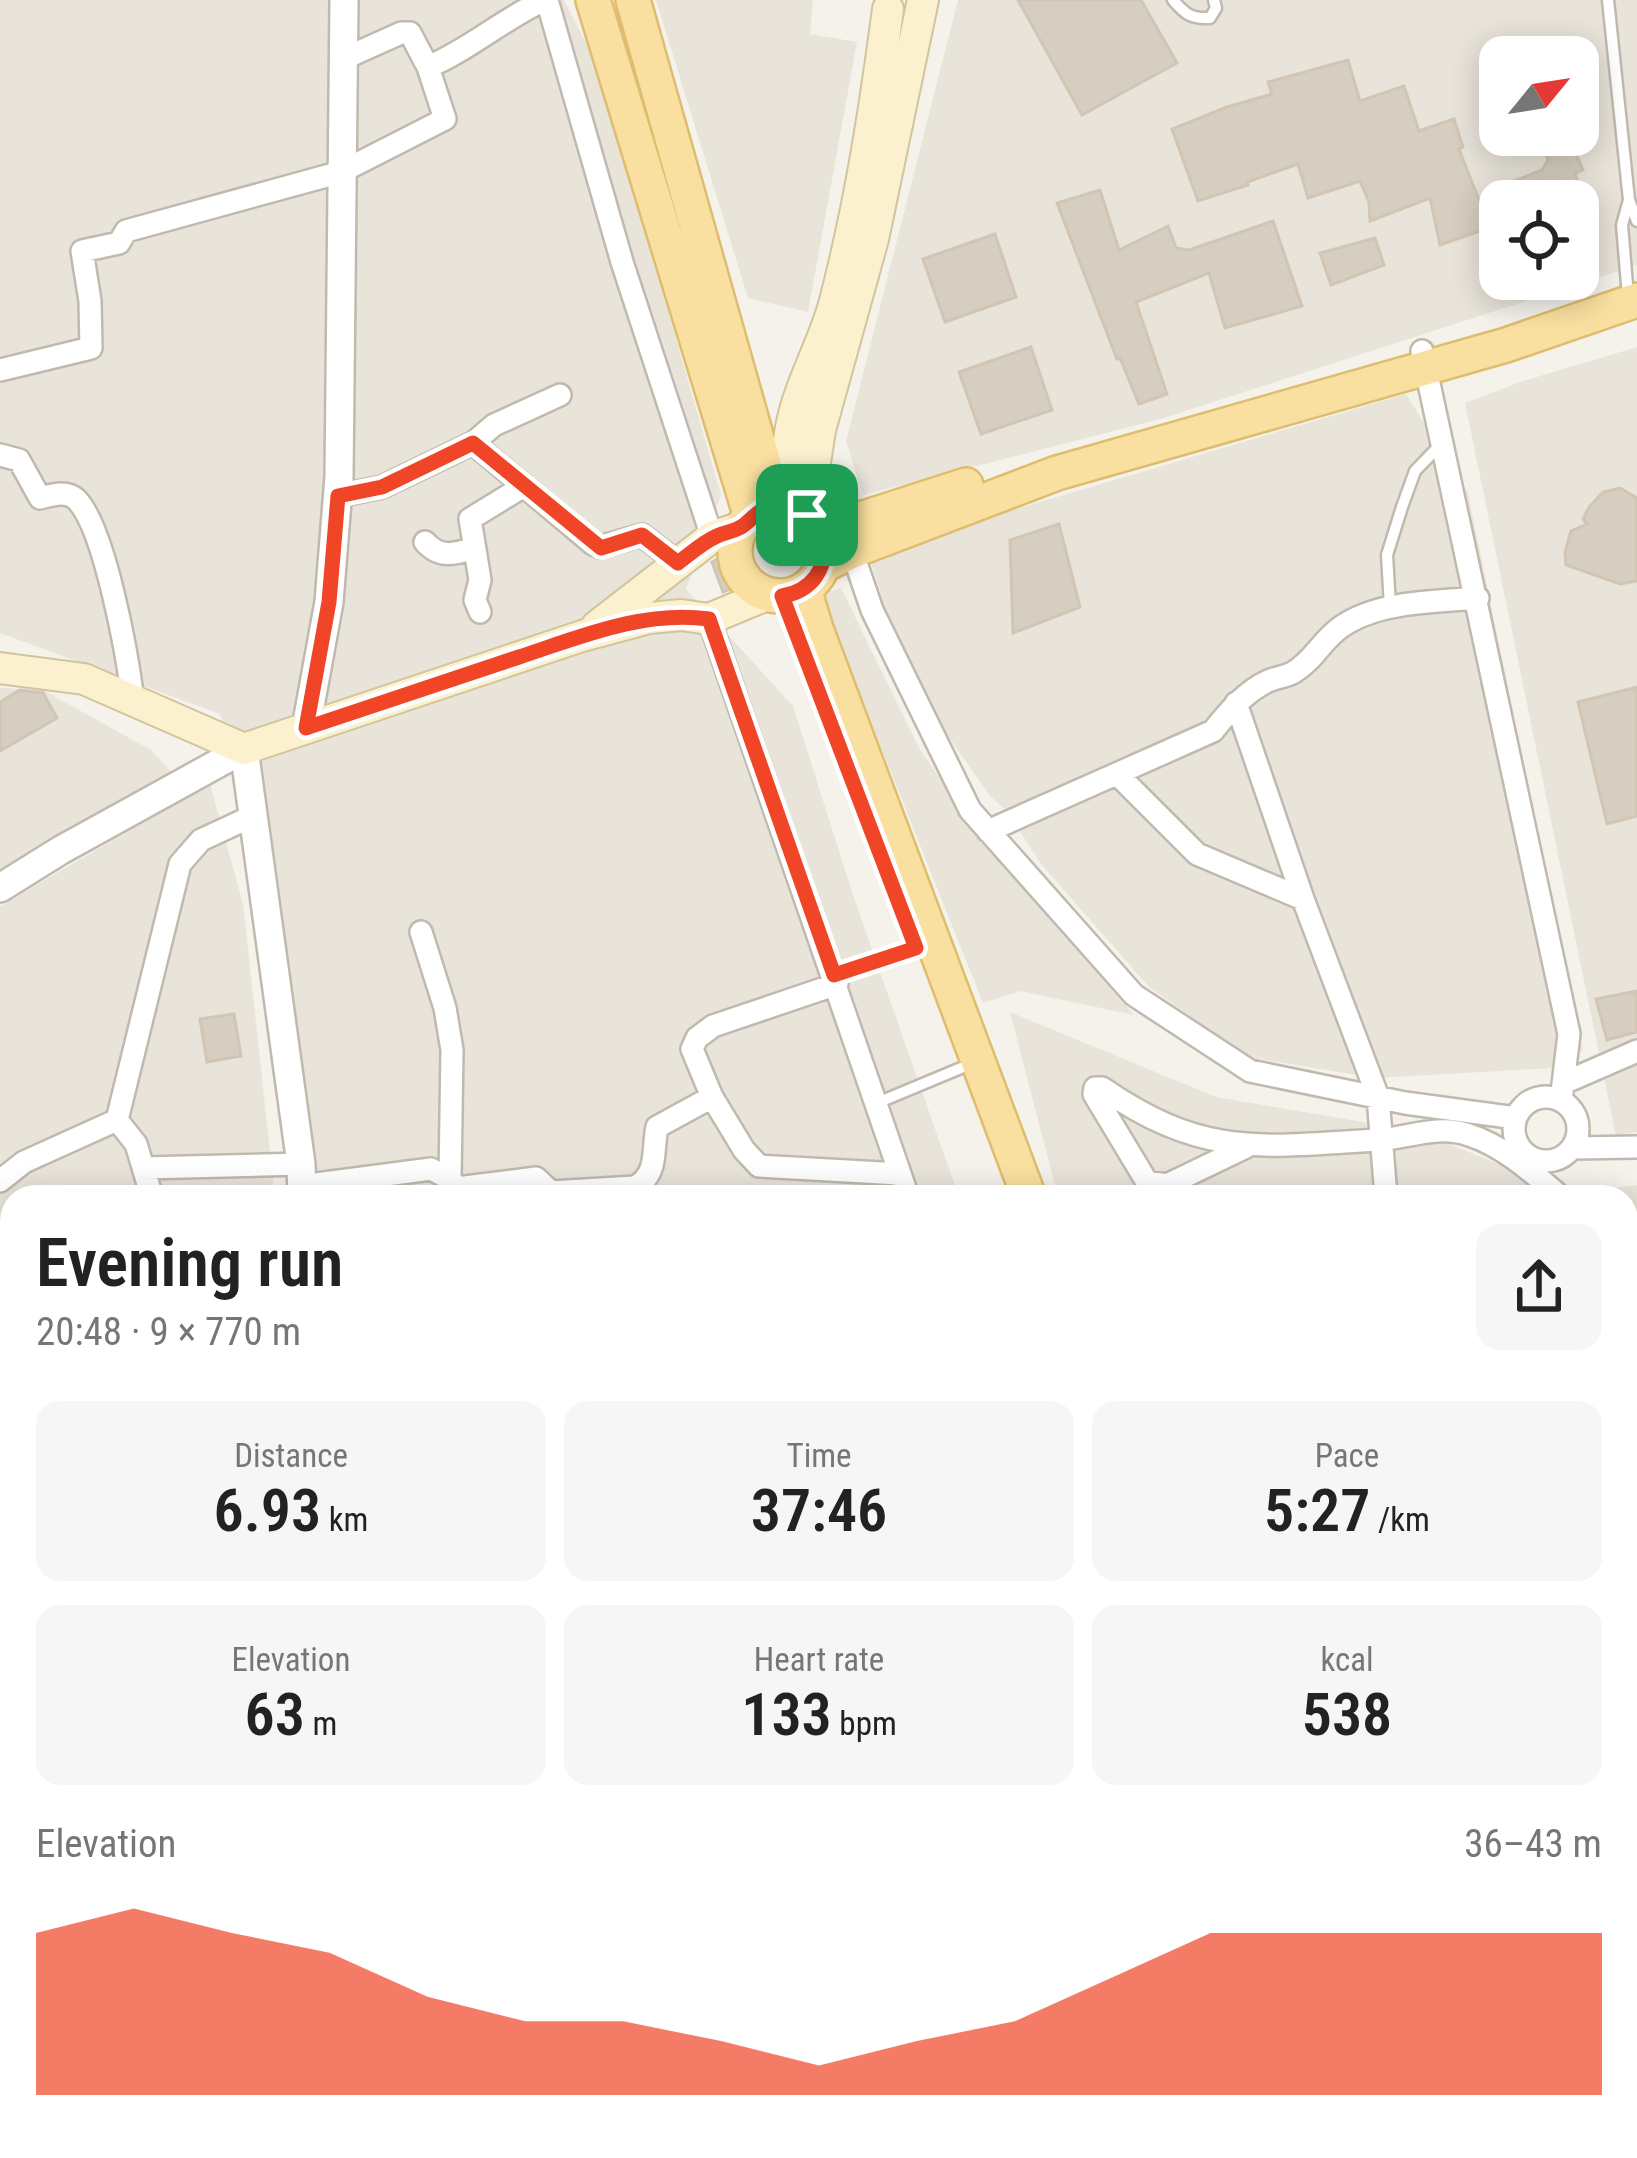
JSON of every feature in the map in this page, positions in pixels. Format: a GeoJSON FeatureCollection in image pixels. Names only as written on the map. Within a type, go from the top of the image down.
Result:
{"type":"FeatureCollection","features":[{"type":"Feature","properties":{"kind":"main road"},"geometry":{"type":"LineString","coordinates":[[593,0],[770,519]]}},
{"type":"Feature","properties":{"kind":"main road"},"geometry":{"type":"LineString","coordinates":[[633,0],[770,519]]}},
{"type":"Feature","properties":{"kind":"main road"},"geometry":{"type":"LineString","coordinates":[[770,519],[794,413],[827,328],[870,146],[877,5],[905,9],[922,0]]}},
{"type":"Feature","properties":{"kind":"main road"},"geometry":{"type":"LineString","coordinates":[[806,579],[746,580],[739,568],[736,540],[770,519],[820,430],[873,239],[922,0]]}},
{"type":"Feature","properties":{"kind":"main road"},"geometry":{"type":"LineString","coordinates":[[0,668],[84,680],[244,749],[582,636],[649,618],[709,619],[1058,473],[1634,289]]}},
{"type":"Feature","properties":{"kind":"main road"},"geometry":{"type":"LineString","coordinates":[[582,636],[678,563],[770,519],[848,523],[1052,457],[1424,359]]}},
{"type":"Feature","properties":{"kind":"main road"},"geometry":{"type":"LineString","coordinates":[[770,519],[824,539],[806,579],[832,673],[1025,1185]]}},
{"type":"Feature","properties":{"kind":"main road"},"geometry":{"type":"LineString","coordinates":[[806,579],[916,948],[1005,1185]]}},
{"type":"Feature","properties":{"kind":"street"},"geometry":{"type":"LineString","coordinates":[[306,728],[329,602],[338,496],[344,0]]}},
{"type":"Feature","properties":{"kind":"street"},"geometry":{"type":"LineString","coordinates":[[428,67],[545,0],[622,262],[770,519]]}},
{"type":"Feature","properties":{"kind":"street"},"geometry":{"type":"LineString","coordinates":[[0,370],[91,348],[82,251],[119,243],[126,231],[341,172],[445,119],[414,37],[405,32],[343,59]]}},
{"type":"Feature","properties":{"kind":"street"},"geometry":{"type":"LineString","coordinates":[[1424,359],[1569,1034],[1564,1092],[1576,1117],[1573,1148]]}},
{"type":"Feature","properties":{"kind":"street"},"geometry":{"type":"LineString","coordinates":[[338,496],[382,487],[473,443],[494,425],[560,395]]}},
{"type":"Feature","properties":{"kind":"street"},"geometry":{"type":"LineString","coordinates":[[473,443],[593,544],[601,548],[642,535],[678,563]]}},
{"type":"Feature","properties":{"kind":"street"},"geometry":{"type":"LineString","coordinates":[[0,455],[19,460],[40,498],[64,493],[76,500],[85,515],[127,648],[133,700]]}},
{"type":"Feature","properties":{"kind":"street"},"geometry":{"type":"LineString","coordinates":[[480,613],[470,519],[524,486]]}},
{"type":"Feature","properties":{"kind":"street"},"geometry":{"type":"LineString","coordinates":[[425,542],[447,555],[474,548]]}},
{"type":"Feature","properties":{"kind":"street"},"geometry":{"type":"LineString","coordinates":[[806,579],[872,610],[970,810],[1134,995],[1250,1071],[1516,1118]]}},
{"type":"Feature","properties":{"kind":"street"},"geometry":{"type":"LineString","coordinates":[[988,831],[1213,731],[1236,703],[1309,662],[1322,641],[1346,623],[1390,609],[1478,598]]}},
{"type":"Feature","properties":{"kind":"street"},"geometry":{"type":"LineString","coordinates":[[709,619],[904,1185]]}},
{"type":"Feature","properties":{"kind":"street"},"geometry":{"type":"LineString","coordinates":[[1236,703],[1378,1097],[1385,1185]]}},
{"type":"Feature","properties":{"kind":"street"},"geometry":{"type":"LineString","coordinates":[[0,888],[244,749],[301,1182]]}},
{"type":"Feature","properties":{"kind":"street"},"geometry":{"type":"LineString","coordinates":[[1117,774],[1197,854],[1303,899]]}},
{"type":"Feature","properties":{"kind":"street"},"geometry":{"type":"LineString","coordinates":[[117,1120],[180,864],[201,839],[254,815]]}},
{"type":"Feature","properties":{"kind":"street"},"geometry":{"type":"LineString","coordinates":[[422,932],[452,1050],[450,1179]]}},
{"type":"Feature","properties":{"kind":"street"},"geometry":{"type":"LineString","coordinates":[[835,980],[712,1026],[692,1048],[712,1097],[759,1166],[901,1174]]}},
{"type":"Feature","properties":{"kind":"street"},"geometry":{"type":"LineString","coordinates":[[1552,1185],[1515,1138],[1516,1118],[1530,1102],[1564,1092],[1637,1051]]}},
{"type":"Feature","properties":{"kind":"street"},"geometry":{"type":"LineString","coordinates":[[1154,1185],[1147,1182],[1094,1094],[1095,1088],[1197,1138],[1246,1147],[1316,1147],[1441,1130],[1470,1135],[1534,1165],[1555,1160],[1573,1148],[1637,1147]]}},
{"type":"Feature","properties":{"kind":"street"},"geometry":{"type":"LineString","coordinates":[[638,1185],[653,1168],[657,1127],[712,1097]]}},
{"type":"Feature","properties":{"kind":"street"},"geometry":{"type":"LineString","coordinates":[[117,1120],[136,1144],[149,1185]]}},
{"type":"Feature","properties":{"kind":"street"},"geometry":{"type":"LineString","coordinates":[[0,1180],[24,1162],[117,1120]]}},
{"type":"Feature","properties":{"kind":"street"},"geometry":{"type":"LineString","coordinates":[[1167,1185],[1246,1147]]}},
{"type":"Feature","properties":{"kind":"street"},"geometry":{"type":"LineString","coordinates":[[1533,1185],[1534,1165]]}},
{"type":"Feature","properties":{"kind":"street"},"geometry":{"type":"LineString","coordinates":[[144,1168],[301,1182],[431,1169],[455,1185]]}},
{"type":"Feature","properties":{"kind":"street"},"geometry":{"type":"LineString","coordinates":[[475,1185],[536,1178],[544,1185]]}},
{"type":"Feature","properties":{"kind":"lane"},"geometry":{"type":"LineString","coordinates":[[1173,0],[1185,15],[1199,19],[1210,18],[1216,8],[1214,0]]}},
{"type":"Feature","properties":{"kind":"lane"},"geometry":{"type":"LineString","coordinates":[[1608,0],[1629,200],[1637,220]]}},
{"type":"Feature","properties":{"kind":"lane"},"geometry":{"type":"LineString","coordinates":[[1629,200],[1622,225],[1634,289]]}},
{"type":"Feature","properties":{"kind":"lane"},"geometry":{"type":"LineString","coordinates":[[1390,609],[1387,555],[1402,507],[1415,471],[1443,442]]}},
{"type":"Feature","properties":{"kind":"lane"},"geometry":{"type":"LineString","coordinates":[[835,980],[916,948]]}},
{"type":"Feature","properties":{"kind":"lane"},"geometry":{"type":"LineString","coordinates":[[877,1103],[961,1068]]}},
{"type":"Feature","properties":{"kind":"shaded area"},"geometry":{"type":"Polygon","coordinates":[[[0,0],[564,0],[597,64],[721,495],[686,589],[793,706],[853,895],[955,1185],[315,1185],[241,770],[220,714],[0,633],[0,0]]]}},
{"type":"Feature","properties":{"kind":"shaded area"},"geometry":{"type":"Polygon","coordinates":[[[656,0],[813,0],[810,34],[857,42],[808,312],[748,298],[656,0]]]}},
{"type":"Feature","properties":{"kind":"shaded area"},"geometry":{"type":"Polygon","coordinates":[[[958,0],[1637,0],[1637,265],[1599,277],[1599,180],[1479,180],[1479,300],[1529,300],[1161,419],[863,495],[846,441],[958,0]]]}},
{"type":"Feature","properties":{"kind":"shaded area"},"geometry":{"type":"Polygon","coordinates":[[[1637,347],[1637,1132],[1616,1136],[1465,403],[1637,347]]]}},
{"type":"Feature","properties":{"kind":"shaded area"},"geometry":{"type":"Polygon","coordinates":[[[1406,394],[1468,493],[1583,1051],[1555,1068],[1375,1078],[1248,1057],[1149,987],[1041,864],[939,723],[894,638],[870,559],[1002,513],[1406,394]]]}},
{"type":"Feature","properties":{"kind":"shaded area"},"geometry":{"type":"Polygon","coordinates":[[[841,588],[920,750],[980,834],[1134,1015],[1020,991],[983,1003],[820,594],[841,588]]]}},
{"type":"Feature","properties":{"kind":"shaded area"},"geometry":{"type":"Polygon","coordinates":[[[0,688],[43,690],[151,750],[171,772],[0,881],[0,688]]]}},
{"type":"Feature","properties":{"kind":"shaded area"},"geometry":{"type":"Polygon","coordinates":[[[210,784],[243,904],[274,1185],[0,1185],[0,906],[210,784]]]}},
{"type":"Feature","properties":{"kind":"shaded area"},"geometry":{"type":"Polygon","coordinates":[[[1010,1012],[1216,1097],[1417,1131],[1551,1185],[1055,1185],[1010,1012]]]}},
{"type":"Feature","properties":{"kind":"building"},"geometry":{"type":"Polygon","coordinates":[[[1018,0],[1141,0],[1177,63],[1082,115],[1018,0]]]}},
{"type":"Feature","properties":{"kind":"building"},"geometry":{"type":"Polygon","coordinates":[[[1348,60],[1360,101],[1404,86],[1419,131],[1454,119],[1463,147],[1459,149],[1479,200],[1479,231],[1440,245],[1430,198],[1370,221],[1369,202],[1360,181],[1308,198],[1298,164],[1198,201],[1172,129],[1272,94],[1268,82],[1348,60]]]}},
{"type":"Feature","properties":{"kind":"building"},"geometry":{"type":"Polygon","coordinates":[[[1547,156],[1577,156],[1583,170],[1575,173],[1577,180],[1517,180],[1542,170],[1547,156]]]}},
{"type":"Feature","properties":{"kind":"building"},"geometry":{"type":"Polygon","coordinates":[[[1100,190],[1119,250],[1168,226],[1176,248],[1189,250],[1273,221],[1302,306],[1225,328],[1209,273],[1136,302],[1167,394],[1139,404],[1057,203],[1100,190]]]}},
{"type":"Feature","properties":{"kind":"building"},"geometry":{"type":"Polygon","coordinates":[[[995,234],[1016,297],[945,322],[923,259],[995,234]]]}},
{"type":"Feature","properties":{"kind":"building"},"geometry":{"type":"Polygon","coordinates":[[[1375,238],[1384,265],[1331,285],[1320,253],[1375,238]]]}},
{"type":"Feature","properties":{"kind":"building"},"geometry":{"type":"Polygon","coordinates":[[[1031,347],[1052,410],[981,434],[959,372],[1031,347]]]}},
{"type":"Feature","properties":{"kind":"building"},"geometry":{"type":"Polygon","coordinates":[[[1620,488],[1637,498],[1637,581],[1620,584],[1566,565],[1565,552],[1571,531],[1587,524],[1583,519],[1589,507],[1603,492],[1620,488]]]}},
{"type":"Feature","properties":{"kind":"building"},"geometry":{"type":"Polygon","coordinates":[[[1059,524],[1080,607],[1013,633],[1010,540],[1059,524]]]}},
{"type":"Feature","properties":{"kind":"building"},"geometry":{"type":"Polygon","coordinates":[[[729,553],[741,585],[723,592],[712,562],[729,553]]]}},
{"type":"Feature","properties":{"kind":"building"},"geometry":{"type":"Polygon","coordinates":[[[1637,687],[1637,816],[1607,824],[1578,702],[1637,687]]]}},
{"type":"Feature","properties":{"kind":"building"},"geometry":{"type":"Polygon","coordinates":[[[20,690],[43,693],[57,718],[0,751],[0,702],[20,690]]]}},
{"type":"Feature","properties":{"kind":"building"},"geometry":{"type":"Polygon","coordinates":[[[1637,991],[1637,1032],[1607,1040],[1596,999],[1637,991]]]}},
{"type":"Feature","properties":{"kind":"building"},"geometry":{"type":"Polygon","coordinates":[[[234,1014],[241,1056],[207,1062],[200,1019],[234,1014]]]}},
{"type":"Feature","properties":{"kind":"route"},"geometry":{"type":"LineString","coordinates":[[473,443],[601,548],[642,535],[678,563],[712,537],[742,527],[769,507],[786,506],[807,515],[824,539],[822,566],[804,589],[782,596],[916,948],[834,975],[709,619],[649,618],[582,636],[306,728],[329,602],[338,496],[382,487],[473,443]]}}]}
